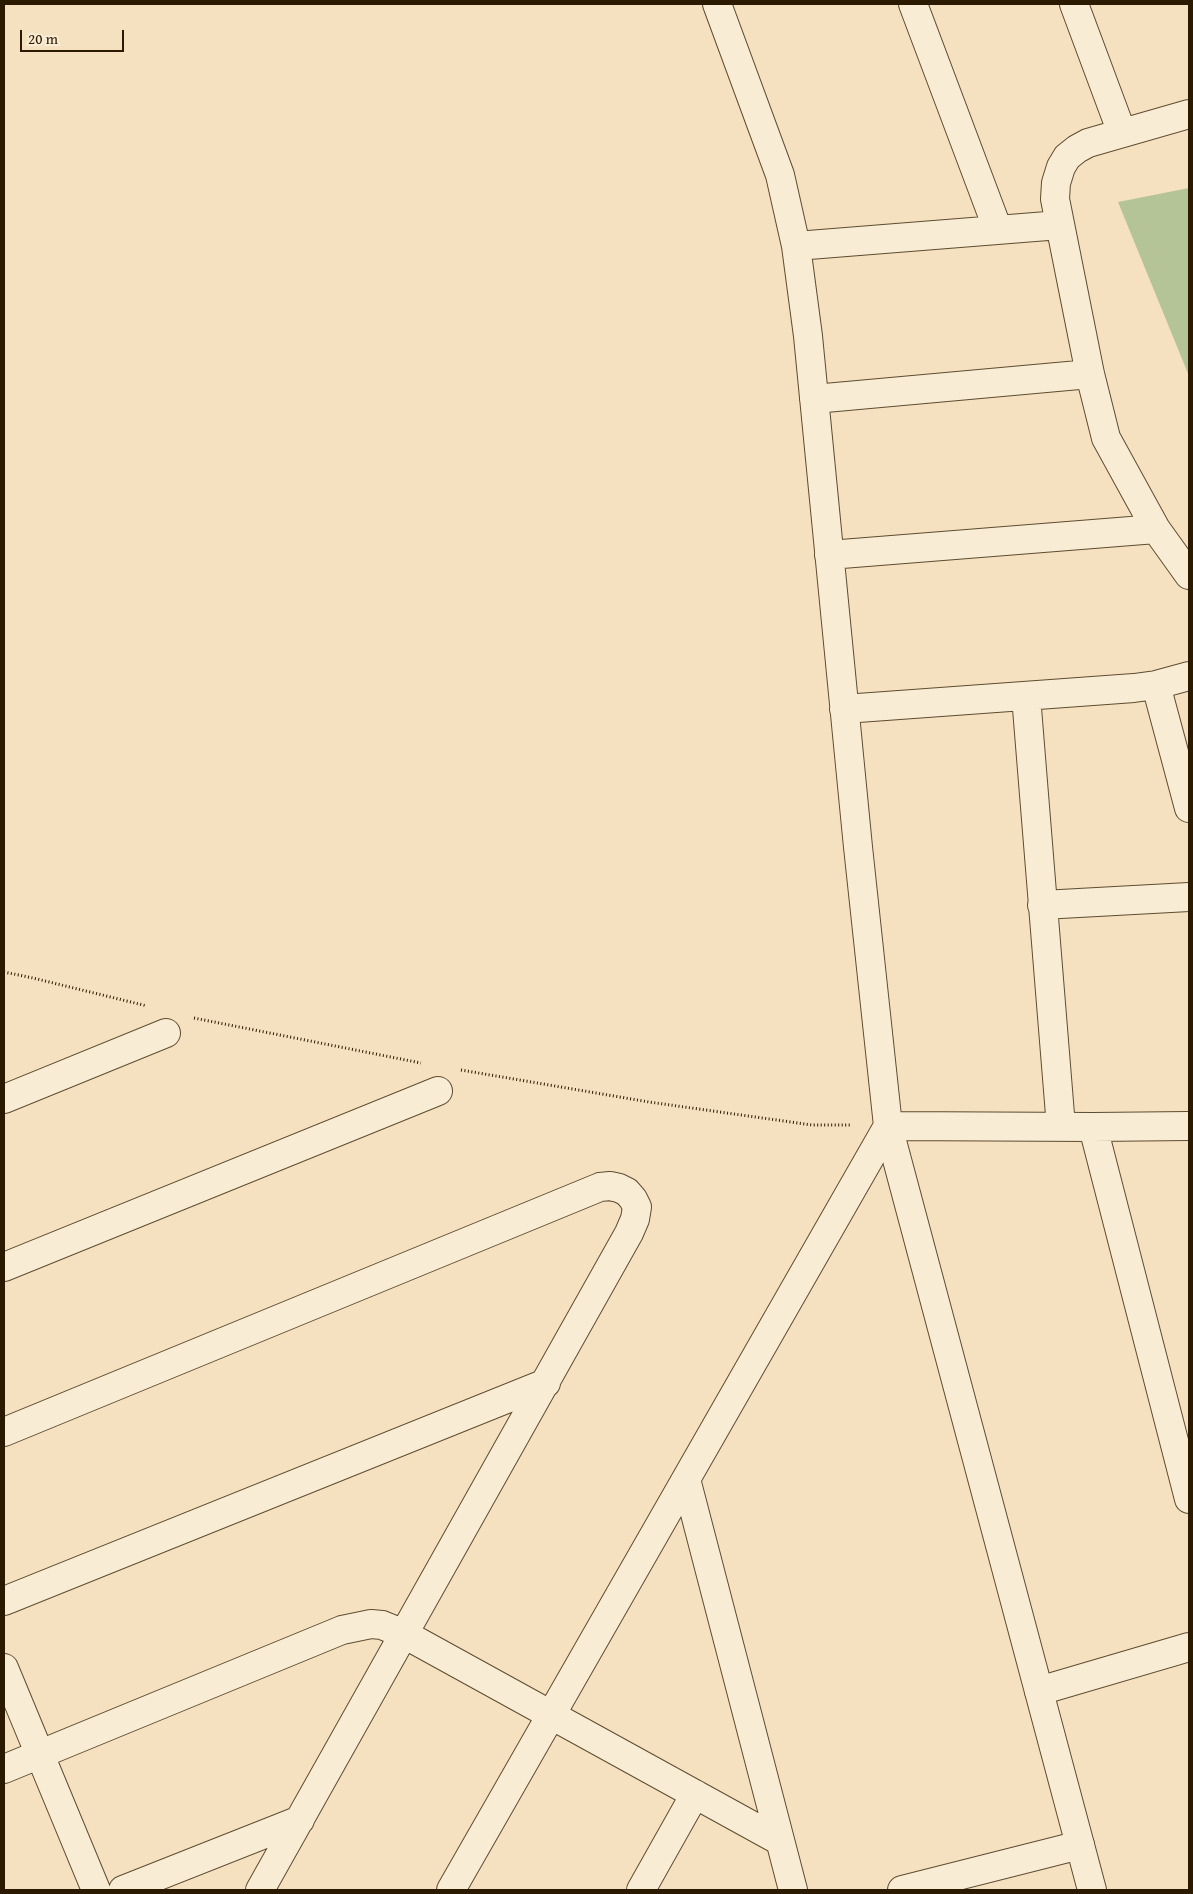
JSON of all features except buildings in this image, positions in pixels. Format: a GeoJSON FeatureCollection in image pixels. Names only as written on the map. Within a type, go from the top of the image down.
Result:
{"type":"FeatureCollection","features":[{"type":"Feature","properties":{"kind":"street"},"geometry":{"type":"LineString","coordinates":[[717,4],[780,174],[796,246],[814,399],[844,710],[888,1126],[1092,1890]]}},
{"type":"Feature","properties":{"kind":"street"},"geometry":{"type":"LineString","coordinates":[[913,4],[998,230]]}},
{"type":"Feature","properties":{"kind":"street"},"geometry":{"type":"LineString","coordinates":[[1074,4],[1122,133]]}},
{"type":"Feature","properties":{"kind":"street"},"geometry":{"type":"LineString","coordinates":[[1189,114],[1088,143],[1077,149],[1061,167],[1056,183],[1055,199],[1090,374],[1106,438],[1156,529],[1189,575]]}},
{"type":"Feature","properties":{"kind":"street"},"geometry":{"type":"LineString","coordinates":[[796,246],[1060,225]]}},
{"type":"Feature","properties":{"kind":"street"},"geometry":{"type":"LineString","coordinates":[[814,399],[1090,374]]}},
{"type":"Feature","properties":{"kind":"street"},"geometry":{"type":"LineString","coordinates":[[829,554],[1156,529]]}},
{"type":"Feature","properties":{"kind":"street"},"geometry":{"type":"LineString","coordinates":[[844,710],[1156,685],[1189,676]]}},
{"type":"Feature","properties":{"kind":"street"},"geometry":{"type":"LineString","coordinates":[[1156,685],[1189,808]]}},
{"type":"Feature","properties":{"kind":"street"},"geometry":{"type":"LineString","coordinates":[[1026,696],[1060,1127]]}},
{"type":"Feature","properties":{"kind":"street"},"geometry":{"type":"LineString","coordinates":[[1042,905],[1189,897]]}},
{"type":"Feature","properties":{"kind":"street"},"geometry":{"type":"LineString","coordinates":[[4,1099],[166,1033]]}},
{"type":"Feature","properties":{"kind":"street"},"geometry":{"type":"LineString","coordinates":[[4,1267],[438,1091]]}},
{"type":"Feature","properties":{"kind":"street"},"geometry":{"type":"LineString","coordinates":[[888,1126],[1189,1126]]}},
{"type":"Feature","properties":{"kind":"street"},"geometry":{"type":"LineString","coordinates":[[451,1890],[888,1126]]}},
{"type":"Feature","properties":{"kind":"street"},"geometry":{"type":"LineString","coordinates":[[1093,1127],[1189,1499]]}},
{"type":"Feature","properties":{"kind":"street"},"geometry":{"type":"LineString","coordinates":[[4,1432],[600,1187],[610,1186],[619,1188],[627,1192],[633,1199],[637,1207],[636,1219],[629,1233],[260,1890]]}},
{"type":"Feature","properties":{"kind":"street"},"geometry":{"type":"LineString","coordinates":[[4,1601],[546,1383]]}},
{"type":"Feature","properties":{"kind":"street"},"geometry":{"type":"LineString","coordinates":[[686,1479],[793,1890]]}},
{"type":"Feature","properties":{"kind":"street"},"geometry":{"type":"LineString","coordinates":[[4,1769],[342,1630],[371,1624],[382,1625],[404,1634],[780,1841]]}},
{"type":"Feature","properties":{"kind":"street"},"geometry":{"type":"LineString","coordinates":[[1040,1692],[1189,1647]]}},
{"type":"Feature","properties":{"kind":"street"},"geometry":{"type":"LineString","coordinates":[[4,1668],[96,1890]]}},
{"type":"Feature","properties":{"kind":"street"},"geometry":{"type":"LineString","coordinates":[[641,1890],[695,1794]]}},
{"type":"Feature","properties":{"kind":"street"},"geometry":{"type":"LineString","coordinates":[[123,1890],[300,1820]]}},
{"type":"Feature","properties":{"kind":"street"},"geometry":{"type":"LineString","coordinates":[[902,1890],[1080,1845]]}},
{"type":"Feature","properties":{"kind":"green space"},"geometry":{"type":"Polygon","coordinates":[[[1189,188],[1189,376],[1118,202],[1189,188]]]}}]}
